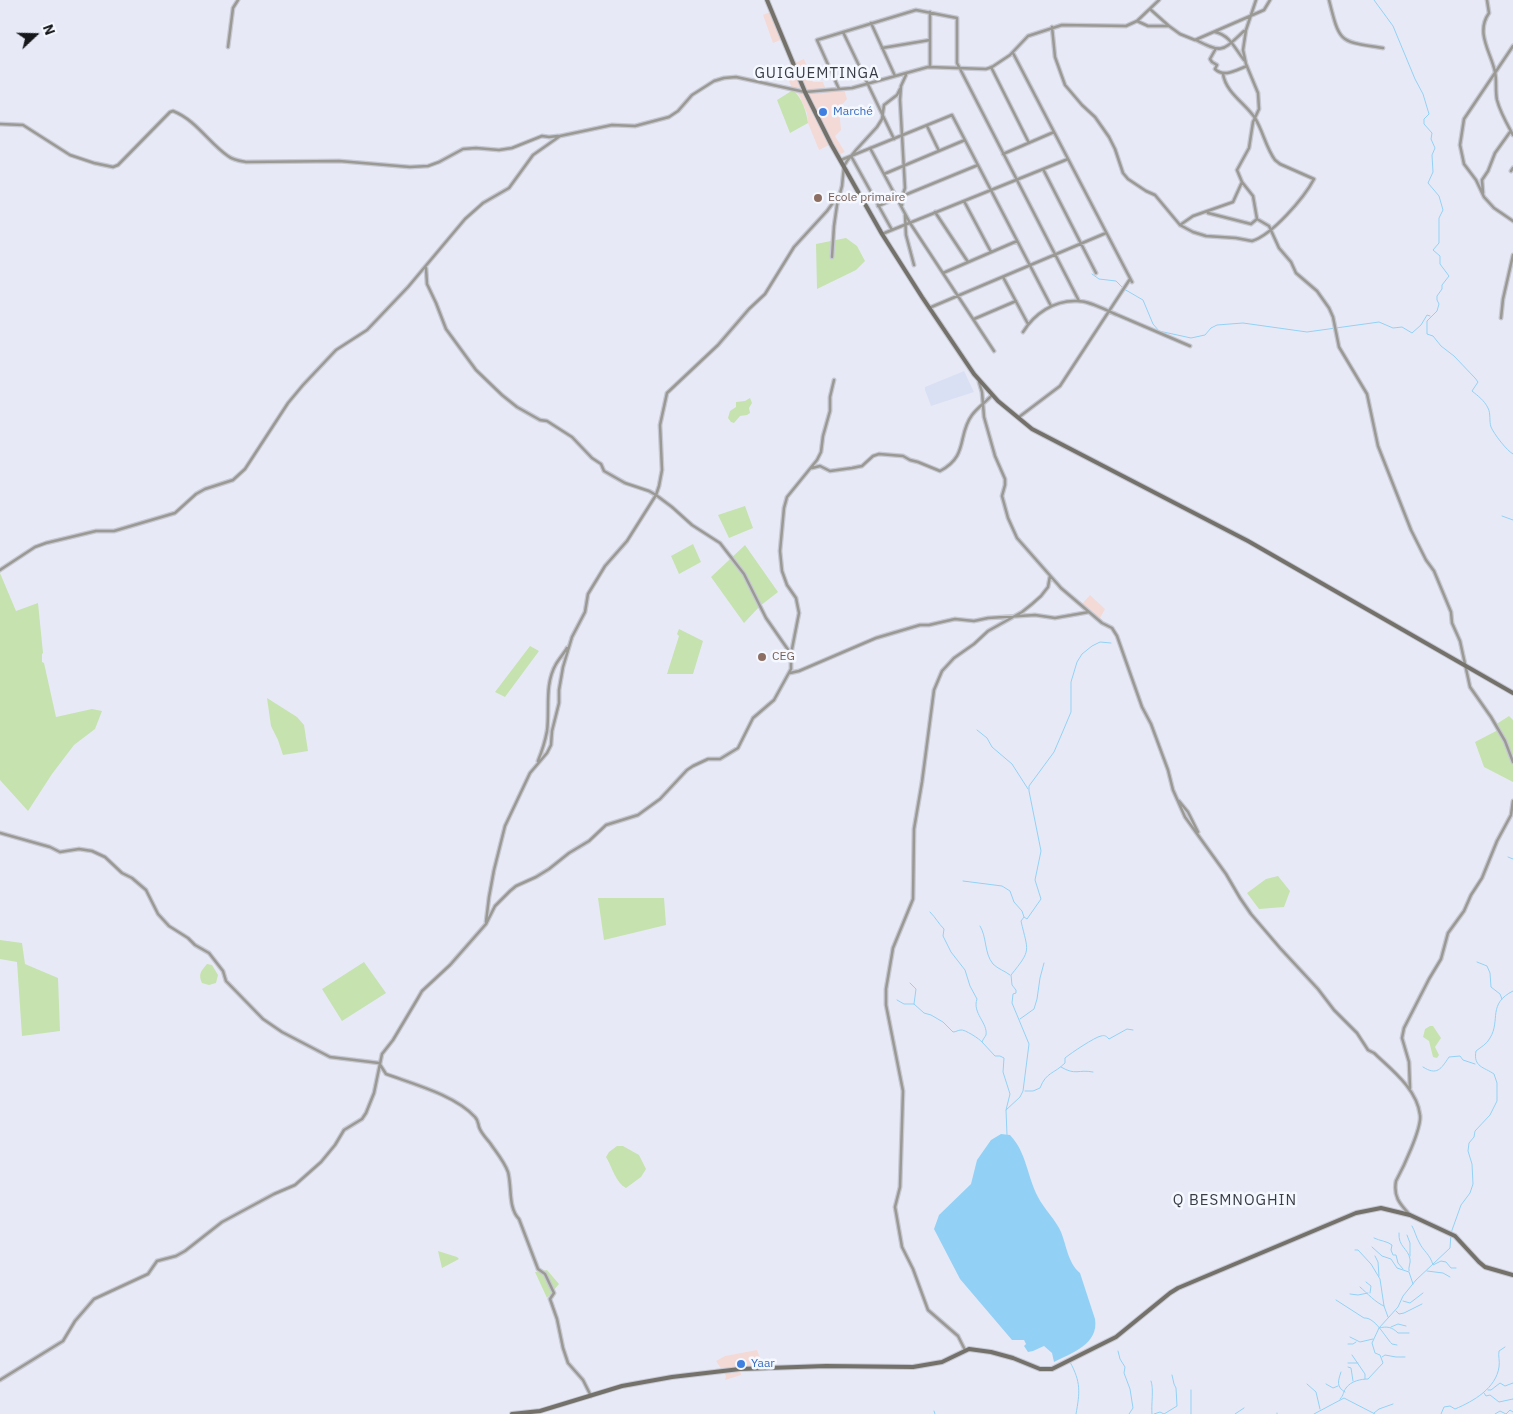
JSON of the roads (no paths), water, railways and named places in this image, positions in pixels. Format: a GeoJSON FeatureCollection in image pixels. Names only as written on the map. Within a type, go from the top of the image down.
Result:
{"type":"FeatureCollection","features":[{"type":"Feature","properties":{"kind":"street"},"geometry":{"type":"LineString","coordinates":[[228,47],[233,8],[238,0]]}},
{"type":"Feature","properties":{"kind":"street"},"geometry":{"type":"LineString","coordinates":[[767,0],[804,92],[882,234],[929,308],[979,380],[992,395],[1032,429],[1248,541],[1513,693]]}},
{"type":"Feature","properties":{"kind":"street"},"geometry":{"type":"LineString","coordinates":[[0,124],[23,126],[70,155],[114,167],[173,111],[205,134],[227,156],[234,160],[246,162],[339,161],[410,167],[428,166],[464,149],[499,150],[512,148],[542,136],[560,136],[612,125],[640,125],[668,117],[678,111],[692,94],[714,81],[724,78],[736,77],[804,92],[868,84],[930,67],[960,69],[991,68],[1013,53],[1028,36],[1052,28],[1078,25],[1123,26],[1137,21],[1159,0]]}},
{"type":"Feature","properties":{"kind":"street"},"geometry":{"type":"LineString","coordinates":[[1256,0],[1246,30],[1243,50],[1259,100],[1259,109],[1252,126],[1249,148],[1237,168],[1242,182],[1253,196],[1258,219],[1271,229],[1277,244],[1291,262],[1296,273],[1317,291],[1327,304],[1333,317],[1339,347],[1367,394],[1378,446],[1415,540],[1428,565],[1434,572],[1451,612],[1452,623],[1460,641],[1470,687],[1505,741],[1513,762]]}},
{"type":"Feature","properties":{"kind":"street"},"geometry":{"type":"LineString","coordinates":[[1195,40],[1234,24],[1251,14],[1264,10],[1270,0]]}},
{"type":"Feature","properties":{"kind":"street"},"geometry":{"type":"LineString","coordinates":[[1329,0],[1335,25],[1340,36],[1354,43],[1383,48]]}},
{"type":"Feature","properties":{"kind":"street"},"geometry":{"type":"LineString","coordinates":[[1487,0],[1489,13],[1484,20],[1484,36],[1495,72],[1497,100],[1513,135]]}},
{"type":"Feature","properties":{"kind":"street"},"geometry":{"type":"LineString","coordinates":[[1150,9],[1180,34],[1214,50],[1232,43],[1246,30]]}},
{"type":"Feature","properties":{"kind":"street"},"geometry":{"type":"LineString","coordinates":[[840,89],[817,40],[916,10],[957,18],[957,63],[1079,301]]}},
{"type":"Feature","properties":{"kind":"street"},"geometry":{"type":"LineString","coordinates":[[930,12],[930,67]]}},
{"type":"Feature","properties":{"kind":"street"},"geometry":{"type":"LineString","coordinates":[[1137,21],[1148,26],[1169,26]]}},
{"type":"Feature","properties":{"kind":"street"},"geometry":{"type":"LineString","coordinates":[[871,23],[896,77]]}},
{"type":"Feature","properties":{"kind":"street"},"geometry":{"type":"LineString","coordinates":[[1052,28],[1055,57],[1065,85],[1082,105],[1096,117],[1109,137],[1125,175],[1140,188],[1155,195],[1180,225],[1193,232],[1206,236],[1252,241],[1271,229],[1290,212],[1314,179],[1275,160],[1256,119],[1227,87],[1223,74]]}},
{"type":"Feature","properties":{"kind":"street"},"geometry":{"type":"LineString","coordinates":[[843,32],[894,139]]}},
{"type":"Feature","properties":{"kind":"street"},"geometry":{"type":"LineString","coordinates":[[1213,32],[1226,36],[1245,60]]}},
{"type":"Feature","properties":{"kind":"street"},"geometry":{"type":"LineString","coordinates":[[882,48],[930,40]]}},
{"type":"Feature","properties":{"kind":"street"},"geometry":{"type":"LineString","coordinates":[[1513,46],[1464,119],[1461,128],[1460,145],[1462,159],[1484,197],[1494,208],[1513,222]]}},
{"type":"Feature","properties":{"kind":"street"},"geometry":{"type":"LineString","coordinates":[[1214,50],[1211,55],[1211,61],[1217,65],[1216,71],[1223,74],[1247,66]]}},
{"type":"Feature","properties":{"kind":"street"},"geometry":{"type":"LineString","coordinates":[[1013,53],[1131,280],[1060,386],[1017,418]]}},
{"type":"Feature","properties":{"kind":"street"},"geometry":{"type":"LineString","coordinates":[[991,68],[1029,143]]}},
{"type":"Feature","properties":{"kind":"street"},"geometry":{"type":"LineString","coordinates":[[832,257],[834,226],[844,166],[877,127],[882,119],[884,105],[897,95],[906,74]]}},
{"type":"Feature","properties":{"kind":"street"},"geometry":{"type":"LineString","coordinates":[[901,86],[900,100],[905,188],[902,197],[910,251],[914,265]]}},
{"type":"Feature","properties":{"kind":"street"},"geometry":{"type":"LineString","coordinates":[[841,160],[952,116],[1052,306]]}},
{"type":"Feature","properties":{"kind":"street"},"geometry":{"type":"LineString","coordinates":[[927,126],[939,151]]}},
{"type":"Feature","properties":{"kind":"street"},"geometry":{"type":"LineString","coordinates":[[1484,197],[1482,180],[1488,171],[1495,153],[1510,131]]}},
{"type":"Feature","properties":{"kind":"street"},"geometry":{"type":"LineString","coordinates":[[1003,154],[1054,132]]}},
{"type":"Feature","properties":{"kind":"street"},"geometry":{"type":"LineString","coordinates":[[0,570],[35,547],[46,543],[96,531],[114,531],[175,513],[196,494],[233,480],[240,475],[288,403],[336,350],[367,330],[408,287],[465,219],[483,203],[509,188],[533,155],[560,136]]}},
{"type":"Feature","properties":{"kind":"street"},"geometry":{"type":"LineString","coordinates":[[884,174],[965,140]]}},
{"type":"Feature","properties":{"kind":"street"},"geometry":{"type":"LineString","coordinates":[[870,148],[910,223],[994,351]]}},
{"type":"Feature","properties":{"kind":"street"},"geometry":{"type":"LineString","coordinates":[[851,156],[892,230]]}},
{"type":"Feature","properties":{"kind":"street"},"geometry":{"type":"LineString","coordinates":[[882,234],[1068,159]]}},
{"type":"Feature","properties":{"kind":"street"},"geometry":{"type":"LineString","coordinates":[[878,206],[978,165]]}},
{"type":"Feature","properties":{"kind":"street"},"geometry":{"type":"LineString","coordinates":[[1043,169],[1096,273]]}},
{"type":"Feature","properties":{"kind":"street"},"geometry":{"type":"LineString","coordinates":[[1180,225],[1193,216],[1233,202],[1242,182]]}},
{"type":"Feature","properties":{"kind":"street"},"geometry":{"type":"LineString","coordinates":[[486,924],[488,898],[506,826],[526,781],[551,745],[552,731],[560,703],[559,690],[570,646],[584,612],[588,594],[615,552],[627,541],[656,496],[662,470],[660,425],[667,393],[718,345],[749,309],[765,294],[794,247],[827,211],[840,193]]}},
{"type":"Feature","properties":{"kind":"street"},"geometry":{"type":"LineString","coordinates":[[964,201],[991,252]]}},
{"type":"Feature","properties":{"kind":"street"},"geometry":{"type":"LineString","coordinates":[[936,212],[968,262]]}},
{"type":"Feature","properties":{"kind":"street"},"geometry":{"type":"LineString","coordinates":[[1207,212],[1251,224],[1258,219]]}},
{"type":"Feature","properties":{"kind":"street"},"geometry":{"type":"LineString","coordinates":[[929,308],[1106,233]]}},
{"type":"Feature","properties":{"kind":"street"},"geometry":{"type":"LineString","coordinates":[[943,273],[1018,241]]}},
{"type":"Feature","properties":{"kind":"street"},"geometry":{"type":"LineString","coordinates":[[1501,318],[1503,299],[1513,255]]}},
{"type":"Feature","properties":{"kind":"street"},"geometry":{"type":"LineString","coordinates":[[426,266],[427,284],[446,329],[483,377],[502,395],[529,415],[547,421],[572,437],[592,458],[601,464],[604,471],[628,485],[649,491],[672,507],[692,525],[720,543],[744,574],[766,618],[791,654]]}},
{"type":"Feature","properties":{"kind":"street"},"geometry":{"type":"LineString","coordinates":[[1003,276],[1028,324]]}},
{"type":"Feature","properties":{"kind":"street"},"geometry":{"type":"LineString","coordinates":[[973,320],[1016,301]]}},
{"type":"Feature","properties":{"kind":"street"},"geometry":{"type":"LineString","coordinates":[[1023,332],[1034,318],[1052,306],[1068,301],[1079,301],[1190,346]]}},
{"type":"Feature","properties":{"kind":"street"},"geometry":{"type":"LineString","coordinates":[[0,1380],[63,1341],[74,1321],[94,1299],[148,1274],[157,1261],[186,1251],[222,1222],[274,1194],[295,1186],[321,1162],[344,1130],[362,1119],[366,1114],[374,1093],[382,1054],[393,1040],[422,992],[450,965],[486,924],[495,906],[516,886],[550,869],[589,841],[606,825],[638,815],[660,799],[693,766],[708,759],[720,759],[736,751],[753,718],[774,700],[791,670],[791,654],[799,613],[796,598],[787,586],[782,571],[781,535],[787,497],[821,452],[830,411],[830,398],[834,380]]}},
{"type":"Feature","properties":{"kind":"street"},"geometry":{"type":"LineString","coordinates":[[979,380],[984,417],[995,456],[1004,479],[1005,485],[1002,496],[1017,538],[1061,588],[1102,623],[1112,628],[1117,636],[1142,708],[1151,724],[1185,817],[1226,874],[1240,898],[1263,928],[1318,989],[1334,1010],[1357,1032],[1368,1050],[1391,1068],[1410,1090]]}},
{"type":"Feature","properties":{"kind":"street"},"geometry":{"type":"LineString","coordinates":[[810,468],[820,466],[830,471],[862,466],[873,456],[879,454],[903,456],[940,471],[954,462],[972,414],[992,395]]}},
{"type":"Feature","properties":{"kind":"street"},"geometry":{"type":"LineString","coordinates":[[965,1350],[962,1340],[928,1310],[913,1269],[902,1247],[895,1207],[900,1187],[903,1091],[886,1005],[886,989],[893,948],[913,899],[914,829],[934,690],[942,671],[954,658],[988,631],[1022,612],[1041,596],[1048,587],[1050,576]]}},
{"type":"Feature","properties":{"kind":"street"},"geometry":{"type":"LineString","coordinates":[[789,673],[816,664],[876,638],[920,625],[929,625],[955,619],[974,621],[988,618],[1012,618],[1035,615],[1055,618],[1090,612]]}},
{"type":"Feature","properties":{"kind":"street"},"geometry":{"type":"LineString","coordinates":[[538,763],[547,729],[547,697],[552,673],[556,664],[570,646]]}},
{"type":"Feature","properties":{"kind":"street"},"geometry":{"type":"LineString","coordinates":[[1410,1215],[1395,1196],[1396,1181],[1419,1125],[1420,1115],[1410,1090],[1408,1062],[1402,1038],[1404,1028],[1441,959],[1445,950],[1448,933],[1464,911],[1471,895],[1482,878],[1489,858],[1510,816],[1513,800]]}},
{"type":"Feature","properties":{"kind":"street"},"geometry":{"type":"LineString","coordinates":[[0,833],[50,847],[60,852],[79,849],[92,851],[106,857],[122,873],[132,878],[146,890],[158,914],[169,926],[188,938],[195,946],[209,953],[223,971],[226,981],[263,1019],[282,1032],[330,1056],[379,1063],[386,1074],[416,1083],[455,1102],[477,1119],[480,1128],[507,1169],[511,1183],[512,1204],[515,1215],[519,1219],[538,1269],[545,1274],[554,1293],[550,1299],[558,1319],[563,1348],[568,1363],[583,1380],[591,1396]]}},
{"type":"Feature","properties":{"kind":"street"},"geometry":{"type":"LineString","coordinates":[[512,1414],[540,1411],[634,1383],[740,1369],[826,1366],[913,1367],[942,1362],[965,1350],[977,1349],[991,1352],[1020,1360],[1040,1369],[1052,1369],[1116,1337],[1170,1293],[1242,1260],[1368,1209],[1384,1209],[1410,1215],[1455,1236],[1485,1267],[1513,1275]]}},
{"type":"Feature","properties":{"kind":"water"},"geometry":{"type":"Polygon","coordinates":[[[1001,1134],[1010,1135],[1020,1149],[1034,1189],[1043,1206],[1059,1228],[1070,1260],[1080,1273],[1095,1319],[1095,1328],[1089,1341],[1076,1351],[1054,1362],[1052,1353],[1044,1346],[1028,1352],[1024,1346],[1026,1344],[1024,1340],[1012,1340],[960,1279],[934,1229],[939,1215],[971,1184],[977,1160],[991,1140],[1001,1134]]]}},
{"type":"Feature","properties":{"kind":"waterway"},"geometry":{"type":"LineString","coordinates":[[1374,0],[1393,26],[1423,94],[1429,114],[1424,119],[1424,124],[1432,133],[1431,139],[1435,148],[1432,155],[1433,172],[1428,183],[1439,196],[1443,210],[1439,218],[1439,243],[1433,250],[1440,256],[1440,264],[1449,276],[1437,296],[1439,304],[1437,311],[1427,321],[1427,334],[1433,336],[1478,382],[1472,391],[1486,405],[1489,410],[1490,425],[1504,446],[1513,454]]}},
{"type":"Feature","properties":{"kind":"waterway"},"geometry":{"type":"LineString","coordinates":[[1092,274],[1099,279],[1116,281],[1124,289],[1143,300],[1153,324],[1159,331],[1191,338],[1205,335],[1211,328],[1217,325],[1243,323],[1307,332],[1379,322],[1393,328],[1402,327],[1412,333],[1421,325],[1427,315],[1430,316]]}},
{"type":"Feature","properties":{"kind":"waterway"},"geometry":{"type":"LineString","coordinates":[[1502,516],[1513,520]]}},
{"type":"Feature","properties":{"kind":"waterway"},"geometry":{"type":"LineString","coordinates":[[1007,1135],[1006,1110],[1020,1097],[1023,1091],[1029,1044],[1012,1003],[1013,994],[1016,993],[1016,990],[1012,985],[1011,975],[1022,960],[1026,950],[1021,921],[1024,917],[1027,919],[1041,899],[1035,880],[1041,851],[1029,786],[1054,752],[1071,712],[1071,682],[1077,662],[1082,654],[1092,646],[1100,642],[1111,643]]}},
{"type":"Feature","properties":{"kind":"waterway"},"geometry":{"type":"LineString","coordinates":[[977,730],[987,738],[992,747],[1012,764],[1028,789]]}},
{"type":"Feature","properties":{"kind":"waterway"},"geometry":{"type":"LineString","coordinates":[[1508,857],[1513,859]]}},
{"type":"Feature","properties":{"kind":"waterway"},"geometry":{"type":"LineString","coordinates":[[963,881],[1002,886],[1010,891],[1014,902],[1022,911],[1024,917]]}},
{"type":"Feature","properties":{"kind":"waterway"},"geometry":{"type":"LineString","coordinates":[[930,912],[944,929],[943,936],[951,952],[965,970],[977,999],[978,1013],[986,1031],[982,1042],[995,1056],[1004,1058],[1003,1072],[1010,1094],[1006,1110]]}},
{"type":"Feature","properties":{"kind":"waterway"},"geometry":{"type":"LineString","coordinates":[[980,926],[990,960],[995,966],[1010,975]]}},
{"type":"Feature","properties":{"kind":"waterway"},"geometry":{"type":"LineString","coordinates":[[1477,962],[1487,966],[1490,973],[1491,987],[1500,994],[1502,999]]}},
{"type":"Feature","properties":{"kind":"waterway"},"geometry":{"type":"LineString","coordinates":[[1020,1019],[1034,1009],[1044,963]]}},
{"type":"Feature","properties":{"kind":"waterway"},"geometry":{"type":"LineString","coordinates":[[910,983],[916,989],[914,1004]]}},
{"type":"Feature","properties":{"kind":"waterway"},"geometry":{"type":"LineString","coordinates":[[1340,1399],[1348,1386],[1356,1381],[1368,1379],[1383,1363],[1380,1355],[1375,1353],[1372,1343],[1379,1328],[1398,1307],[1403,1296],[1416,1280],[1450,1248],[1451,1233],[1461,1205],[1470,1193],[1473,1184],[1472,1164],[1468,1151],[1469,1143],[1474,1137],[1475,1131],[1490,1115],[1497,1101],[1497,1083],[1494,1074],[1478,1063],[1476,1051],[1486,1044],[1490,1038],[1500,1001],[1513,991]]}},
{"type":"Feature","properties":{"kind":"waterway"},"geometry":{"type":"LineString","coordinates":[[897,1000],[904,1004],[914,1004],[924,1013],[943,1022],[953,1032],[963,1030],[982,1042]]}},
{"type":"Feature","properties":{"kind":"waterway"},"geometry":{"type":"LineString","coordinates":[[1025,1091],[1033,1091],[1040,1088],[1045,1079],[1065,1063],[1065,1058],[1094,1039],[1104,1036],[1109,1039],[1127,1029],[1133,1030]]}},
{"type":"Feature","properties":{"kind":"waterway"},"geometry":{"type":"LineString","coordinates":[[1423,1067],[1435,1071],[1441,1068],[1449,1057],[1460,1056],[1463,1060],[1475,1064]]}},
{"type":"Feature","properties":{"kind":"waterway"},"geometry":{"type":"LineString","coordinates":[[1061,1067],[1074,1072],[1093,1072]]}},
{"type":"Feature","properties":{"kind":"waterway"},"geometry":{"type":"LineString","coordinates":[[1412,1226],[1433,1265],[1441,1261],[1446,1262],[1451,1268],[1456,1268]]}},
{"type":"Feature","properties":{"kind":"waterway"},"geometry":{"type":"LineString","coordinates":[[1399,1233],[1400,1241],[1410,1259],[1409,1271]]}},
{"type":"Feature","properties":{"kind":"waterway"},"geometry":{"type":"LineString","coordinates":[[1407,1235],[1410,1243],[1410,1256]]}},
{"type":"Feature","properties":{"kind":"waterway"},"geometry":{"type":"LineString","coordinates":[[1374,1238],[1392,1245],[1393,1255],[1396,1255],[1398,1263],[1403,1269]]}},
{"type":"Feature","properties":{"kind":"waterway"},"geometry":{"type":"LineString","coordinates":[[1372,1247],[1382,1256],[1391,1259],[1397,1268],[1409,1272],[1413,1284]]}},
{"type":"Feature","properties":{"kind":"waterway"},"geometry":{"type":"LineString","coordinates":[[1355,1250],[1358,1250],[1371,1264],[1380,1279],[1384,1306],[1388,1317]]}},
{"type":"Feature","properties":{"kind":"waterway"},"geometry":{"type":"LineString","coordinates":[[1375,1256],[1378,1262],[1379,1276]]}},
{"type":"Feature","properties":{"kind":"waterway"},"geometry":{"type":"LineString","coordinates":[[1427,1271],[1443,1273],[1450,1277]]}},
{"type":"Feature","properties":{"kind":"waterway"},"geometry":{"type":"LineString","coordinates":[[1366,1282],[1371,1286],[1370,1293]]}},
{"type":"Feature","properties":{"kind":"waterway"},"geometry":{"type":"LineString","coordinates":[[1360,1287],[1384,1306]]}},
{"type":"Feature","properties":{"kind":"waterway"},"geometry":{"type":"LineString","coordinates":[[1350,1294],[1368,1293]]}},
{"type":"Feature","properties":{"kind":"waterway"},"geometry":{"type":"LineString","coordinates":[[1403,1301],[1410,1303],[1423,1293]]}},
{"type":"Feature","properties":{"kind":"waterway"},"geometry":{"type":"LineString","coordinates":[[1336,1300],[1372,1321],[1392,1344],[1397,1345]]}},
{"type":"Feature","properties":{"kind":"waterway"},"geometry":{"type":"LineString","coordinates":[[1396,1311],[1399,1314],[1404,1313],[1422,1304]]}},
{"type":"Feature","properties":{"kind":"waterway"},"geometry":{"type":"LineString","coordinates":[[1391,1327],[1398,1324],[1406,1326]]}},
{"type":"Feature","properties":{"kind":"waterway"},"geometry":{"type":"LineString","coordinates":[[1379,1328],[1389,1327],[1398,1333],[1409,1333]]}},
{"type":"Feature","properties":{"kind":"waterway"},"geometry":{"type":"LineString","coordinates":[[1350,1337],[1360,1342],[1373,1339]]}},
{"type":"Feature","properties":{"kind":"waterway"},"geometry":{"type":"LineString","coordinates":[[1348,1344],[1356,1342]]}},
{"type":"Feature","properties":{"kind":"waterway"},"geometry":{"type":"LineString","coordinates":[[1441,1414],[1444,1407],[1450,1406],[1455,1409],[1476,1398],[1489,1387],[1497,1375],[1499,1351],[1505,1347]]}},
{"type":"Feature","properties":{"kind":"waterway"},"geometry":{"type":"LineString","coordinates":[[1118,1351],[1125,1367],[1124,1373],[1130,1389],[1133,1408],[1129,1414]]}},
{"type":"Feature","properties":{"kind":"waterway"},"geometry":{"type":"LineString","coordinates":[[1352,1355],[1365,1374],[1365,1379]]}},
{"type":"Feature","properties":{"kind":"waterway"},"geometry":{"type":"LineString","coordinates":[[1382,1357],[1385,1355],[1405,1357]]}},
{"type":"Feature","properties":{"kind":"waterway"},"geometry":{"type":"LineString","coordinates":[[1070,1362],[1079,1387],[1076,1414]]}},
{"type":"Feature","properties":{"kind":"waterway"},"geometry":{"type":"LineString","coordinates":[[1348,1363],[1358,1363]]}},
{"type":"Feature","properties":{"kind":"waterway"},"geometry":{"type":"LineString","coordinates":[[1348,1367],[1351,1368],[1353,1381]]}},
{"type":"Feature","properties":{"kind":"waterway"},"geometry":{"type":"LineString","coordinates":[[1341,1372],[1338,1384],[1345,1392]]}},
{"type":"Feature","properties":{"kind":"waterway"},"geometry":{"type":"LineString","coordinates":[[1154,1414],[1160,1412],[1164,1414],[1177,1406],[1176,1388],[1172,1375]]}},
{"type":"Feature","properties":{"kind":"waterway"},"geometry":{"type":"LineString","coordinates":[[1151,1381],[1152,1414]]}},
{"type":"Feature","properties":{"kind":"waterway"},"geometry":{"type":"LineString","coordinates":[[1488,1390],[1491,1390],[1500,1383],[1505,1386],[1513,1383]]}},
{"type":"Feature","properties":{"kind":"waterway"},"geometry":{"type":"LineString","coordinates":[[1307,1384],[1316,1392],[1320,1409]]}},
{"type":"Feature","properties":{"kind":"waterway"},"geometry":{"type":"LineString","coordinates":[[1326,1384],[1333,1388],[1338,1386]]}},
{"type":"Feature","properties":{"kind":"waterway"},"geometry":{"type":"LineString","coordinates":[[1191,1390],[1191,1414]]}},
{"type":"Feature","properties":{"kind":"waterway"},"geometry":{"type":"LineString","coordinates":[[1484,1393],[1486,1396],[1490,1395],[1499,1402],[1513,1399]]}},
{"type":"Feature","properties":{"kind":"waterway"},"geometry":{"type":"LineString","coordinates":[[1314,1414],[1344,1398],[1375,1414]]}},
{"type":"Feature","properties":{"kind":"waterway"},"geometry":{"type":"LineString","coordinates":[[1374,1413],[1393,1404]]}},
{"type":"Feature","properties":{"kind":"waterway"},"geometry":{"type":"LineString","coordinates":[[1235,1414],[1244,1408]]}},
{"type":"Feature","properties":{"kind":"waterway"},"geometry":{"type":"LineString","coordinates":[[1495,1414],[1500,1411],[1506,1414],[1510,1410],[1513,1412]]}},
{"type":"Feature","properties":{"kind":"place","name":"Marché"},"geometry":{"type":"Point","coordinates":[823,112]}},
{"type":"Feature","properties":{"kind":"place","name":"Ecole primaire"},"geometry":{"type":"Point","coordinates":[818,198]}},
{"type":"Feature","properties":{"kind":"place","name":"CEG"},"geometry":{"type":"Point","coordinates":[762,657]}},
{"type":"Feature","properties":{"kind":"place","name":"Yaar"},"geometry":{"type":"Point","coordinates":[741,1364]}},
{"type":"Feature","properties":{"kind":"district","name":"GUIGUEMTINGA"},"geometry":{"type":"Point","coordinates":[817,74]}},
{"type":"Feature","properties":{"kind":"district","name":"Q BESMNOGHIN"},"geometry":{"type":"Point","coordinates":[1235,1201]}}]}
